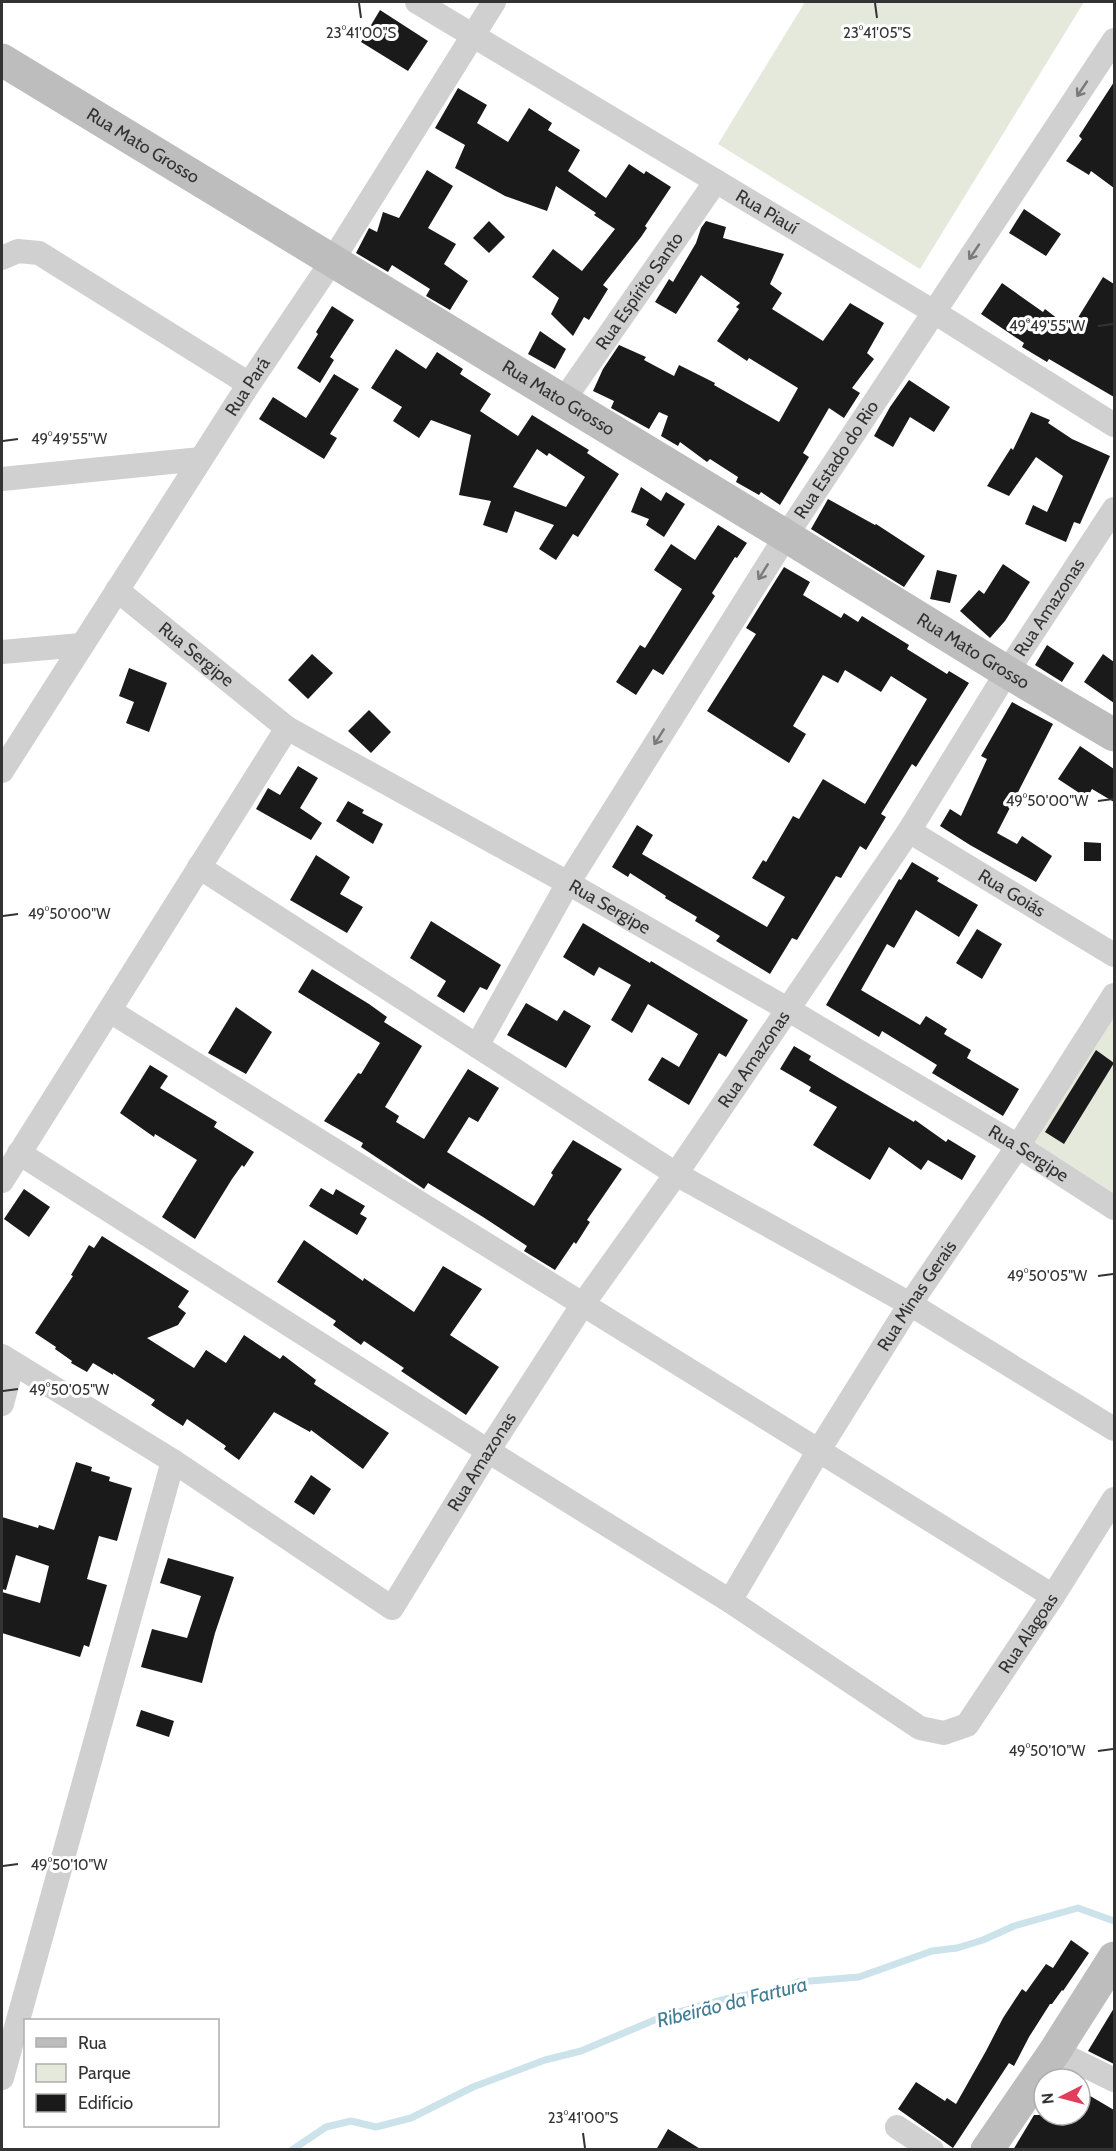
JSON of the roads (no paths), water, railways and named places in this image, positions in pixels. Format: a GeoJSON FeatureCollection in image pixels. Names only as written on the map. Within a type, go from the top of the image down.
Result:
{"type":"FeatureCollection","features":[{"type":"Feature","properties":{"kind":"street","name":"Rua Piauí"},"geometry":{"type":"LineString","coordinates":[[417,2],[934,312],[1114,425]]}},
{"type":"Feature","properties":{"kind":"street","name":"Rua Pará"},"geometry":{"type":"LineString","coordinates":[[2,771],[249,384],[332,261],[494,2]]}},
{"type":"Feature","properties":{"kind":"street","name":"Rua Estado do Rio"},"geometry":{"type":"LineString","coordinates":[[477,1046],[568,883],[786,536],[1114,40]]}},
{"type":"Feature","properties":{"kind":"street","name":"Rua Mato Grosso"},"geometry":{"type":"LineString","coordinates":[[2,60],[1114,735]]}},
{"type":"Feature","properties":{"kind":"street","name":"Rua Espírito Santo"},"geometry":{"type":"LineString","coordinates":[[563,401],[716,181]]}},
{"type":"Feature","properties":{"kind":"street"},"geometry":{"type":"LineString","coordinates":[[2,258],[18,251],[39,253],[249,384]]}},
{"type":"Feature","properties":{"kind":"street"},"geometry":{"type":"LineString","coordinates":[[2,479],[201,459]]}},
{"type":"Feature","properties":{"kind":"street","name":"Rua Amazonas"},"geometry":{"type":"LineString","coordinates":[[173,1461],[392,1608],[583,1304],[676,1174],[909,831],[1007,672],[1114,509]]}},
{"type":"Feature","properties":{"kind":"street","name":"Rua Sergipe"},"geometry":{"type":"LineString","coordinates":[[117,590],[286,728],[568,883],[789,1010],[1018,1146],[1114,1208]]}},
{"type":"Feature","properties":{"kind":"street"},"geometry":{"type":"LineString","coordinates":[[2,652],[81,645]]}},
{"type":"Feature","properties":{"kind":"street"},"geometry":{"type":"LineString","coordinates":[[2,1180],[286,728]]}},
{"type":"Feature","properties":{"kind":"street","name":"Rua Goiás"},"geometry":{"type":"LineString","coordinates":[[909,831],[1114,955]]}},
{"type":"Feature","properties":{"kind":"street"},"geometry":{"type":"LineString","coordinates":[[199,867],[676,1174],[910,1304],[1114,1429]]}},
{"type":"Feature","properties":{"kind":"street","name":"Rua Minas Gerais"},"geometry":{"type":"LineString","coordinates":[[730,1601],[819,1450],[910,1304],[1018,1146],[1114,995]]}},
{"type":"Feature","properties":{"kind":"street"},"geometry":{"type":"LineString","coordinates":[[110,1011],[1053,1596]]}},
{"type":"Feature","properties":{"kind":"street"},"geometry":{"type":"LineString","coordinates":[[19,1153],[730,1601]]}},
{"type":"Feature","properties":{"kind":"street"},"geometry":{"type":"LineString","coordinates":[[2,1404],[7,1360],[173,1461],[2,2078]]}},
{"type":"Feature","properties":{"kind":"street","name":"Rua Alagoas"},"geometry":{"type":"LineString","coordinates":[[730,1601],[920,1728],[944,1733],[967,1725],[1114,1499]]}},
{"type":"Feature","properties":{"kind":"street"},"geometry":{"type":"LineString","coordinates":[[987,2150],[1055,2051],[1114,1958]]}},
{"type":"Feature","properties":{"kind":"street"},"geometry":{"type":"LineString","coordinates":[[1055,2051],[1114,2080]]}},
{"type":"Feature","properties":{"kind":"street"},"geometry":{"type":"LineString","coordinates":[[897,2127],[932,2150]]}},
{"type":"Feature","properties":{"kind":"waterway","name":"Ribeirão da Fartura"},"geometry":{"type":"LineString","coordinates":[[292,2150],[326,2127],[351,2121],[376,2127],[411,2118],[473,2087],[545,2060],[581,2051],[664,2016],[725,1999],[780,1989],[798,1982],[859,1977],[932,1951],[957,1948],[983,1940],[1014,1926],[1078,1908],[1114,1921]]}}]}
